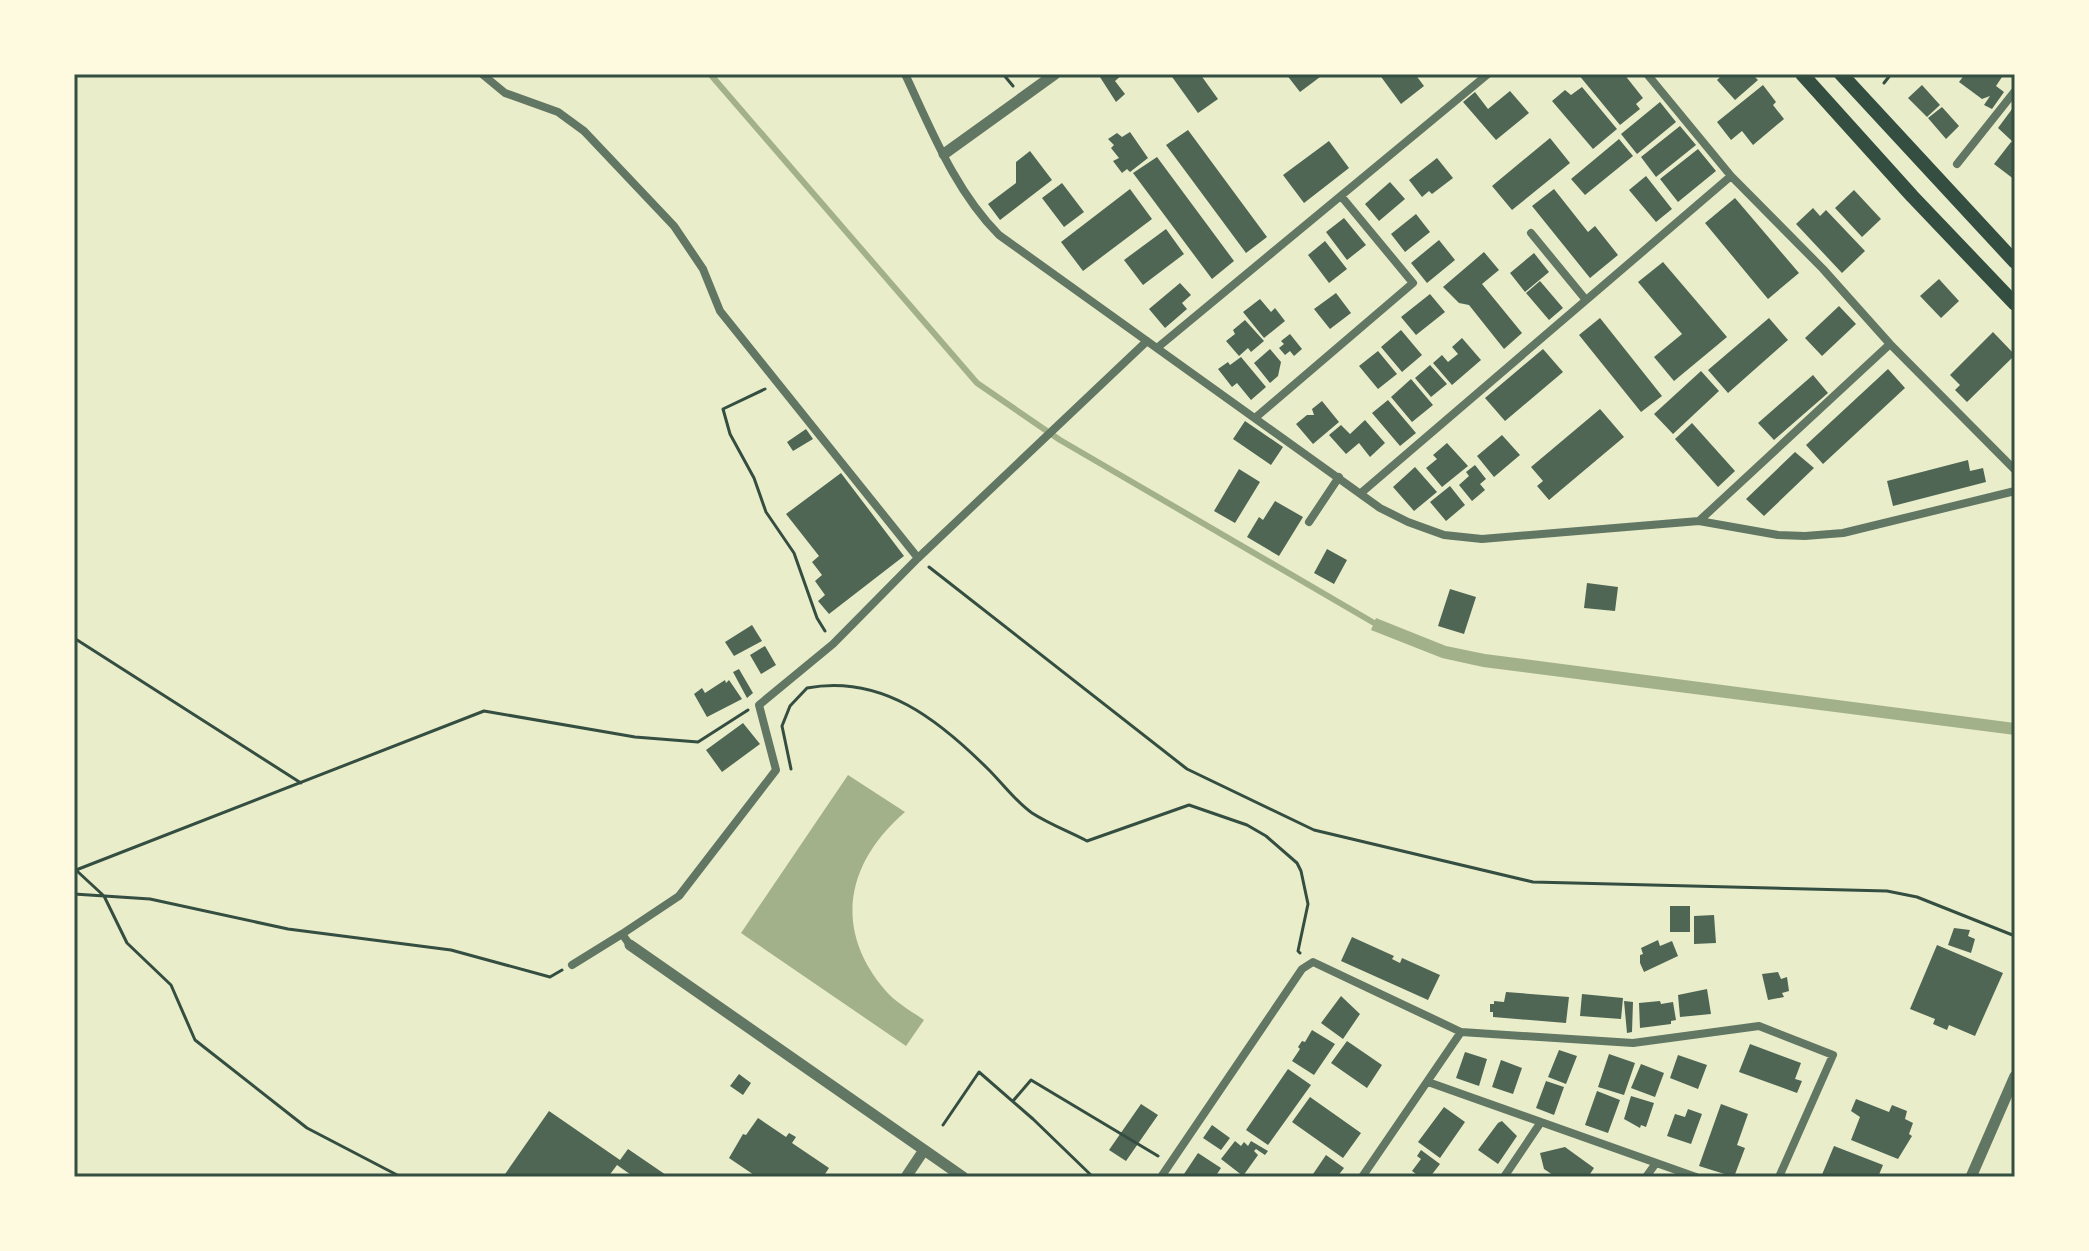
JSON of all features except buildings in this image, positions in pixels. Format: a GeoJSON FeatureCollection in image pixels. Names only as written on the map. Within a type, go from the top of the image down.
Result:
{"type":"FeatureCollection","features":[{"type":"Feature","properties":{"kind":"main road"},"geometry":{"type":"LineString","coordinates":[[1802,74],[2015,304]]}},
{"type":"Feature","properties":{"kind":"main road"},"geometry":{"type":"LineString","coordinates":[[1841,74],[2015,262]]}},
{"type":"Feature","properties":{"kind":"street"},"geometry":{"type":"LineString","coordinates":[[482,74],[505,93],[558,112],[584,131],[674,226],[703,269],[720,311],[918,558]]}},
{"type":"Feature","properties":{"kind":"street"},"geometry":{"type":"LineString","coordinates":[[905,74],[944,154],[981,217],[999,235],[1380,508],[1408,522],[1444,535],[1482,539],[1699,521],[1778,535],[1817,535],[1843,533],[2015,491]]}},
{"type":"Feature","properties":{"kind":"street"},"geometry":{"type":"LineString","coordinates":[[944,154],[1055,74]]}},
{"type":"Feature","properties":{"kind":"street"},"geometry":{"type":"LineString","coordinates":[[1157,348],[1488,74]]}},
{"type":"Feature","properties":{"kind":"street"},"geometry":{"type":"LineString","coordinates":[[1647,74],[1731,176],[2015,470]]}},
{"type":"Feature","properties":{"kind":"street"},"geometry":{"type":"LineString","coordinates":[[1957,164],[2015,91]]}},
{"type":"Feature","properties":{"kind":"street"},"geometry":{"type":"LineString","coordinates":[[1361,493],[1731,176]]}},
{"type":"Feature","properties":{"kind":"street"},"geometry":{"type":"LineString","coordinates":[[1255,418],[1413,283],[1341,196]]}},
{"type":"Feature","properties":{"kind":"street"},"geometry":{"type":"LineString","coordinates":[[1531,233],[1586,300]]}},
{"type":"Feature","properties":{"kind":"street"},"geometry":{"type":"LineString","coordinates":[[572,965],[679,896],[776,770],[759,705],[833,644],[918,558],[1147,341]]}},
{"type":"Feature","properties":{"kind":"street"},"geometry":{"type":"LineString","coordinates":[[1699,521],[1890,344]]}},
{"type":"Feature","properties":{"kind":"street"},"geometry":{"type":"LineString","coordinates":[[1309,522],[1339,477]]}},
{"type":"Feature","properties":{"kind":"street"},"geometry":{"type":"LineString","coordinates":[[622,934],[630,945],[963,1177]]}},
{"type":"Feature","properties":{"kind":"street"},"geometry":{"type":"LineString","coordinates":[[1161,1177],[1302,969],[1313,962],[1461,1032],[1633,1043],[1759,1026],[1833,1055],[1779,1177]]}},
{"type":"Feature","properties":{"kind":"street"},"geometry":{"type":"LineString","coordinates":[[1362,1177],[1461,1032]]}},
{"type":"Feature","properties":{"kind":"street"},"geometry":{"type":"LineString","coordinates":[[1971,1177],[2015,1076]]}},
{"type":"Feature","properties":{"kind":"street"},"geometry":{"type":"LineString","coordinates":[[1428,1082],[1696,1177]]}},
{"type":"Feature","properties":{"kind":"street"},"geometry":{"type":"LineString","coordinates":[[1504,1177],[1541,1122]]}},
{"type":"Feature","properties":{"kind":"street"},"geometry":{"type":"LineString","coordinates":[[906,1177],[924,1150]]}},
{"type":"Feature","properties":{"kind":"street"},"geometry":{"type":"LineString","coordinates":[[1646,1177],[1656,1163]]}},
{"type":"Feature","properties":{"kind":"path"},"geometry":{"type":"LineString","coordinates":[[1003,74],[1013,86]]}},
{"type":"Feature","properties":{"kind":"path"},"geometry":{"type":"LineString","coordinates":[[1884,83],[1891,74]]}},
{"type":"Feature","properties":{"kind":"path"},"geometry":{"type":"LineString","coordinates":[[778,381],[723,409],[730,434],[754,478],[766,512],[794,553],[817,618],[833,644]]}},
{"type":"Feature","properties":{"kind":"path"},"geometry":{"type":"LineString","coordinates":[[918,558],[1187,769],[1314,830],[1533,882],[1887,891],[1917,897],[2015,936]]}},
{"type":"Feature","properties":{"kind":"path"},"geometry":{"type":"LineString","coordinates":[[74,638],[301,783]]}},
{"type":"Feature","properties":{"kind":"path"},"geometry":{"type":"LineString","coordinates":[[787,773],[792,767],[782,726],[790,706],[807,688],[846,684],[871,689],[916,709],[953,734],[1031,813],[1087,841],[1189,805],[1247,825],[1266,836],[1297,863],[1301,871],[1308,904],[1298,951],[1313,962]]}},
{"type":"Feature","properties":{"kind":"path"},"geometry":{"type":"LineString","coordinates":[[401,1177],[307,1128],[195,1040],[171,985],[127,943],[104,896],[75,870],[484,711],[635,737],[698,742],[759,705]]}},
{"type":"Feature","properties":{"kind":"path"},"geometry":{"type":"LineString","coordinates":[[74,894],[150,899],[288,929],[451,950],[550,977],[572,965]]}},
{"type":"Feature","properties":{"kind":"path"},"geometry":{"type":"LineString","coordinates":[[943,1125],[979,1072],[1093,1177]]}},
{"type":"Feature","properties":{"kind":"path"},"geometry":{"type":"LineString","coordinates":[[1013,1101],[1031,1080],[1170,1163]]}},
{"type":"Feature","properties":{"kind":"shaded area"},"geometry":{"type":"Polygon","coordinates":[[[1376,618],[1446,646],[1485,654],[2015,723],[2015,735],[1483,667],[1442,658],[1371,630],[1376,618]]]}},
{"type":"Feature","properties":{"kind":"shaded area"},"geometry":{"type":"Polygon","coordinates":[[[848,775],[905,812],[885,832],[859,875],[853,897],[853,920],[858,944],[885,990],[924,1020],[906,1046],[741,933],[848,775]]]}},
{"type":"Feature","properties":{"kind":"waterway"},"geometry":{"type":"LineString","coordinates":[[710,74],[977,383],[1060,440],[1381,627]]}}]}
